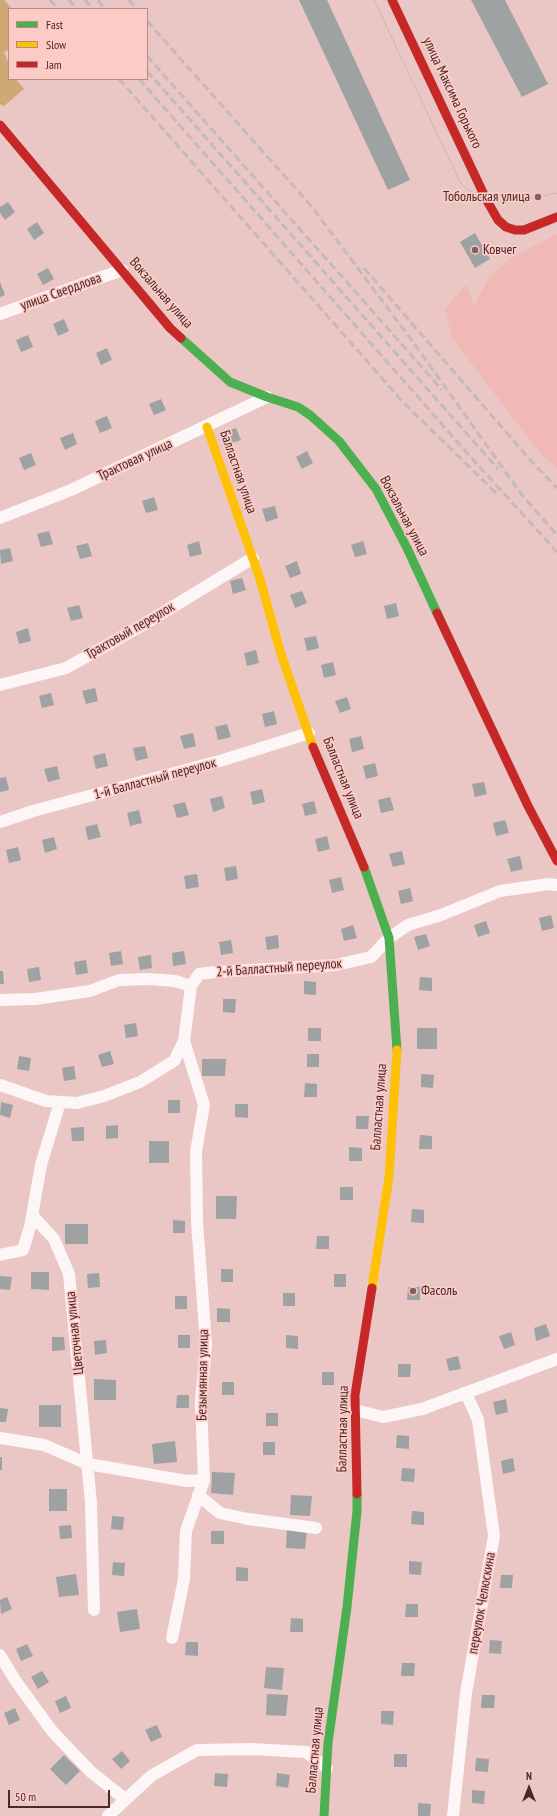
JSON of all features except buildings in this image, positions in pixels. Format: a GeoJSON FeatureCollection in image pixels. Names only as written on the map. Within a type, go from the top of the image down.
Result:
{"type":"FeatureCollection","features":[{"type":"Feature","properties":{"kind":"street","name":"улица Максима Горького"},"geometry":{"type":"LineString","coordinates":[[392,0],[486,199],[498,220],[506,227],[515,230],[524,230],[557,217]]}},
{"type":"Feature","properties":{"kind":"street","name":"Вокзальная улица"},"geometry":{"type":"LineString","coordinates":[[0,124],[170,328],[230,382],[267,397],[298,407],[310,415],[339,441],[376,489],[406,548],[528,806],[557,861]]}},
{"type":"Feature","properties":{"kind":"street","name":"улица Свердлова"},"geometry":{"type":"LineString","coordinates":[[0,314],[122,270]]}},
{"type":"Feature","properties":{"kind":"street","name":"Трактовая улица"},"geometry":{"type":"LineString","coordinates":[[0,518],[71,490],[207,427],[267,397]]}},
{"type":"Feature","properties":{"kind":"street","name":"Балластная улица"},"geometry":{"type":"LineString","coordinates":[[207,427],[253,558],[280,651],[309,734],[360,857],[388,938],[397,1046],[388,1177],[355,1394],[357,1511],[347,1607],[328,1743],[324,1816]]}},
{"type":"Feature","properties":{"kind":"street","name":"Трактовый переулок"},"geometry":{"type":"LineString","coordinates":[[0,685],[66,668],[141,626],[253,558]]}},
{"type":"Feature","properties":{"kind":"street","name":"1-й Балластный переулок"},"geometry":{"type":"LineString","coordinates":[[0,822],[33,811],[216,762],[309,734]]}},
{"type":"Feature","properties":{"kind":"street"},"geometry":{"type":"LineString","coordinates":[[388,938],[408,925],[441,915],[500,891],[549,884],[557,885]]}},
{"type":"Feature","properties":{"kind":"street","name":"2-й Балластный переулок"},"geometry":{"type":"LineString","coordinates":[[191,986],[199,974],[286,967],[336,965],[371,957],[388,938]]}},
{"type":"Feature","properties":{"kind":"street"},"geometry":{"type":"LineString","coordinates":[[0,1000],[35,999],[90,991],[119,980],[149,979],[175,981],[191,986],[184,1040],[174,1061],[140,1082],[104,1096],[77,1103],[46,1101],[0,1085]]}},
{"type":"Feature","properties":{"kind":"street","name":"Безымянная улица"},"geometry":{"type":"LineString","coordinates":[[172,1638],[184,1579],[186,1531],[204,1480],[201,1403],[206,1344],[197,1222],[196,1152],[204,1105],[184,1040]]}},
{"type":"Feature","properties":{"kind":"street"},"geometry":{"type":"LineString","coordinates":[[0,1255],[24,1250],[41,1165],[60,1102]]}},
{"type":"Feature","properties":{"kind":"street","name":"Цветочная улица"},"geometry":{"type":"LineString","coordinates":[[32,1215],[54,1239],[69,1274],[91,1503],[94,1610]]}},
{"type":"Feature","properties":{"kind":"street"},"geometry":{"type":"LineString","coordinates":[[356,1410],[383,1417],[422,1409],[557,1359]]}},
{"type":"Feature","properties":{"kind":"street","name":"переулок Челюскина"},"geometry":{"type":"LineString","coordinates":[[453,1816],[466,1693],[494,1536],[478,1420],[466,1393]]}},
{"type":"Feature","properties":{"kind":"street"},"geometry":{"type":"LineString","coordinates":[[0,1438],[44,1445],[88,1464],[187,1481],[204,1480]]}},
{"type":"Feature","properties":{"kind":"street"},"geometry":{"type":"LineString","coordinates":[[198,1496],[220,1513],[248,1519],[316,1528]]}},
{"type":"Feature","properties":{"kind":"street"},"geometry":{"type":"LineString","coordinates":[[0,1654],[15,1680],[52,1731],[91,1772],[126,1799]]}},
{"type":"Feature","properties":{"kind":"street"},"geometry":{"type":"LineString","coordinates":[[108,1816],[151,1776],[197,1750],[251,1749],[306,1752],[327,1768]]}},
{"type":"Feature","properties":{"kind":"shaded area"},"geometry":{"type":"Polygon","coordinates":[[[0,0],[4,0],[11,8],[8,8],[8,50],[4,52],[8,62],[8,80],[17,80],[24,89],[4,106],[0,104],[0,0]]]}},
{"type":"Feature","properties":{"kind":"shaded area"},"geometry":{"type":"Polygon","coordinates":[[[557,234],[557,468],[540,453],[452,338],[445,309],[466,285],[474,306],[489,278],[512,257],[557,234]]]}},
{"type":"Feature","properties":{"kind":"tram line"},"geometry":{"type":"LineString","coordinates":[[374,0],[460,182],[467,189],[476,194],[499,202],[513,202],[557,193]]}},
{"type":"Feature","properties":{"kind":"railway"},"geometry":{"type":"LineString","coordinates":[[50,0],[57,8]]}},
{"type":"Feature","properties":{"kind":"railway"},"geometry":{"type":"LineString","coordinates":[[69,0],[76,8]]}},
{"type":"Feature","properties":{"kind":"railway"},"geometry":{"type":"LineString","coordinates":[[85,0],[92,8]]}},
{"type":"Feature","properties":{"kind":"railway"},"geometry":{"type":"LineString","coordinates":[[98,0],[104,8]]}},
{"type":"Feature","properties":{"kind":"railway"},"geometry":{"type":"LineString","coordinates":[[129,0],[136,8]]}},
{"type":"Feature","properties":{"kind":"railway"},"geometry":{"type":"LineString","coordinates":[[148,22],[312,207],[416,346],[522,495],[557,535]]}},
{"type":"Feature","properties":{"kind":"railway"},"geometry":{"type":"LineString","coordinates":[[148,57],[442,390]]}},
{"type":"Feature","properties":{"kind":"railway"},"geometry":{"type":"LineString","coordinates":[[148,72],[498,469]]}},
{"type":"Feature","properties":{"kind":"railway"},"geometry":{"type":"LineString","coordinates":[[120,80],[403,402],[496,493]]}},
{"type":"Feature","properties":{"kind":"railway"},"geometry":{"type":"LineString","coordinates":[[140,80],[467,453],[557,552]]}},
{"type":"Feature","properties":{"kind":"railway"},"geometry":{"type":"LineString","coordinates":[[364,268],[532,462],[557,488]]}},
{"type":"Feature","properties":{"kind":"traffic: fast"},"geometry":{"type":"LineString","coordinates":[[181,338],[230,382],[267,397],[298,407],[310,415],[339,441],[376,489],[407,548],[437,613]]}},
{"type":"Feature","properties":{"kind":"traffic: fast"},"geometry":{"type":"LineString","coordinates":[[364,867],[389,938],[397,1050]]}},
{"type":"Feature","properties":{"kind":"traffic: fast"},"geometry":{"type":"LineString","coordinates":[[324,1816],[328,1743],[347,1607],[357,1511],[357,1494]]}},
{"type":"Feature","properties":{"kind":"traffic: slow"},"geometry":{"type":"LineString","coordinates":[[207,427],[260,579],[280,651],[313,747]]}},
{"type":"Feature","properties":{"kind":"traffic: slow"},"geometry":{"type":"LineString","coordinates":[[372,1288],[389,1177],[397,1050]]}},
{"type":"Feature","properties":{"kind":"traffic: jam"},"geometry":{"type":"LineString","coordinates":[[392,0],[486,199],[498,220],[506,227],[515,230],[524,230],[557,217]]}},
{"type":"Feature","properties":{"kind":"traffic: jam"},"geometry":{"type":"LineString","coordinates":[[0,125],[170,328],[181,338]]}},
{"type":"Feature","properties":{"kind":"traffic: jam"},"geometry":{"type":"LineString","coordinates":[[437,613],[528,806],[557,861]]}},
{"type":"Feature","properties":{"kind":"traffic: jam"},"geometry":{"type":"LineString","coordinates":[[313,747],[364,867]]}},
{"type":"Feature","properties":{"kind":"traffic: jam"},"geometry":{"type":"LineString","coordinates":[[357,1494],[355,1395],[372,1288]]}},
{"type":"Feature","properties":{"kind":"place","name":"Тобольская улица"},"geometry":{"type":"Point","coordinates":[538,197]}},
{"type":"Feature","properties":{"kind":"place","name":"Ковчег"},"geometry":{"type":"Point","coordinates":[475,250]}},
{"type":"Feature","properties":{"kind":"place","name":"Фасоль"},"geometry":{"type":"Point","coordinates":[413,1291]}}]}
